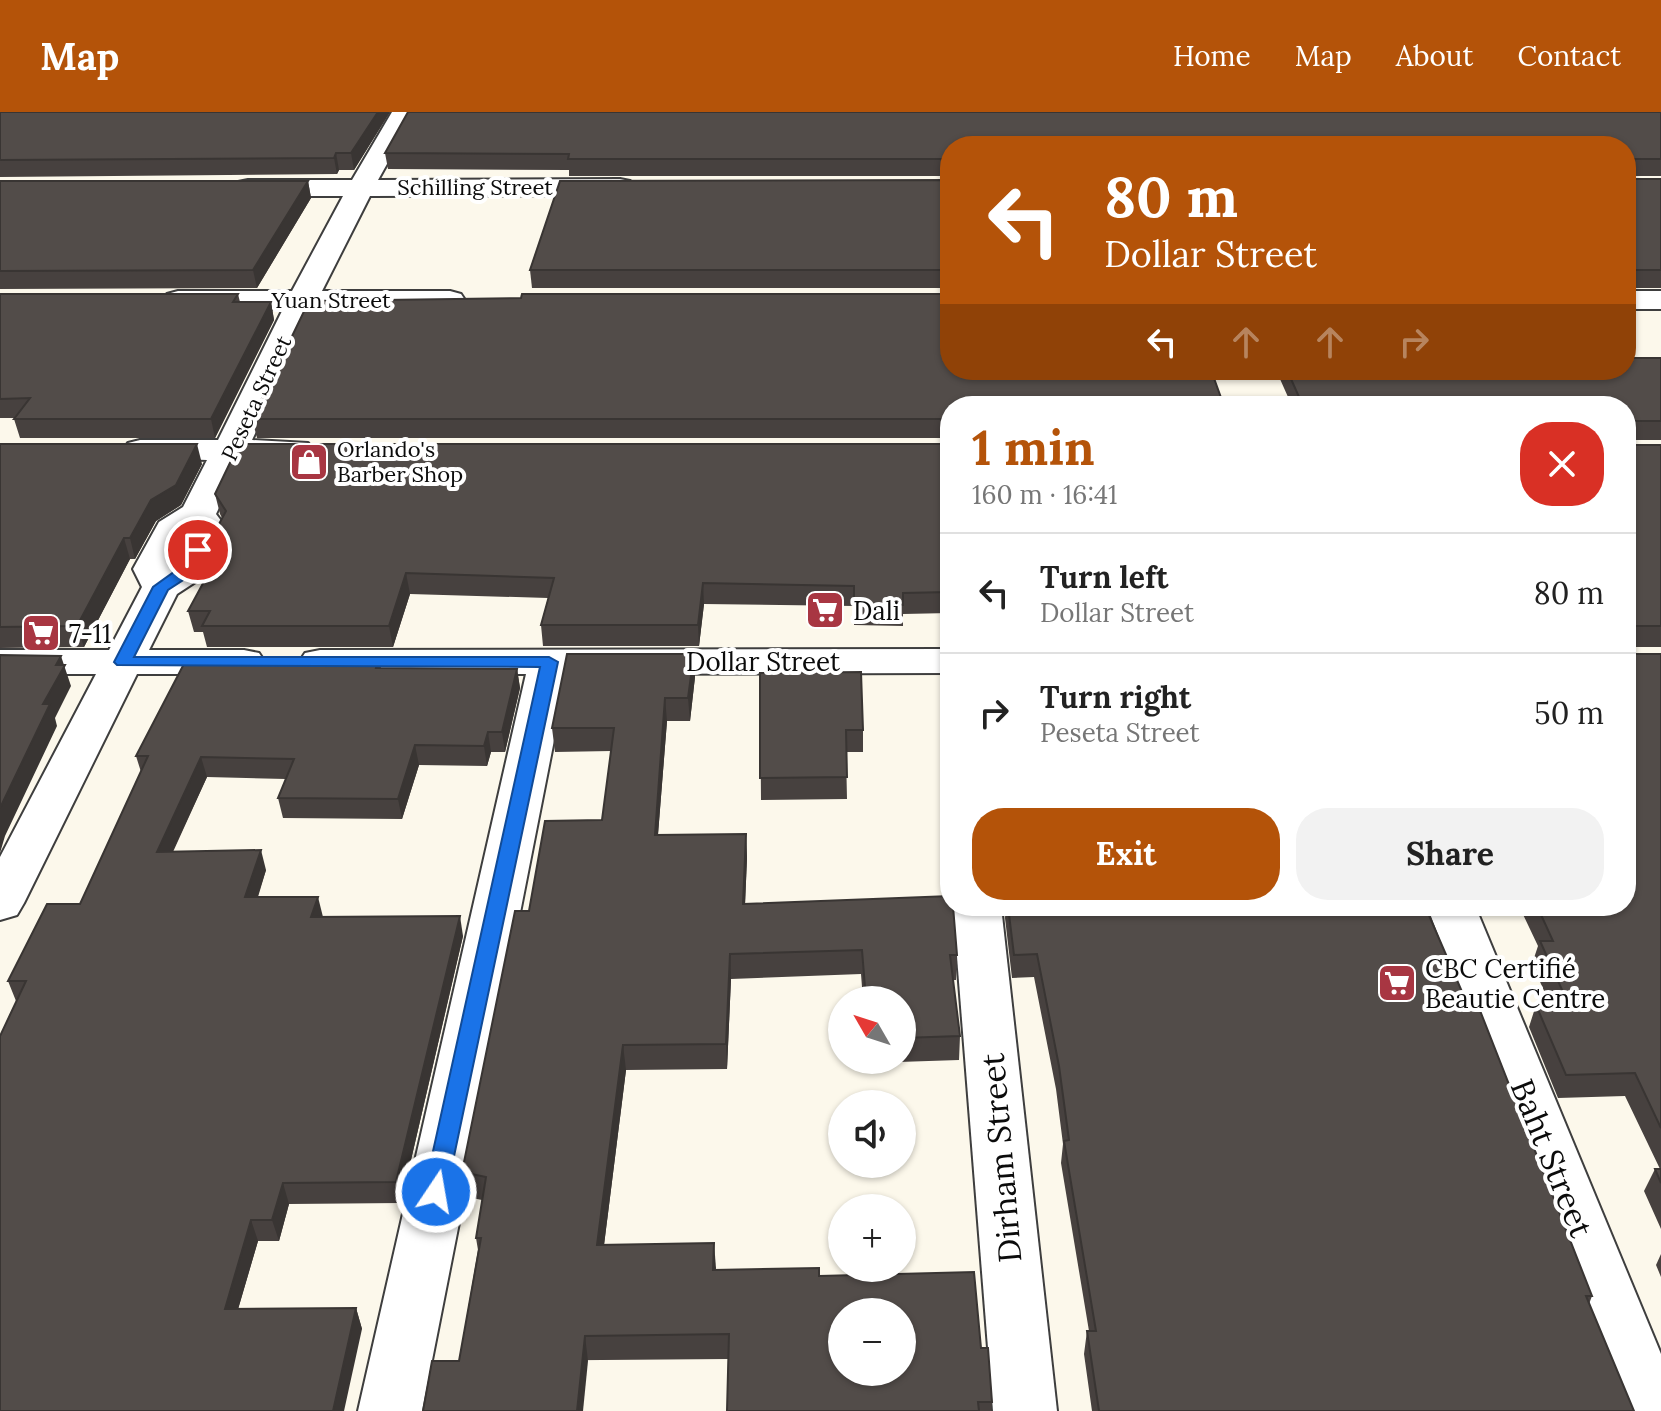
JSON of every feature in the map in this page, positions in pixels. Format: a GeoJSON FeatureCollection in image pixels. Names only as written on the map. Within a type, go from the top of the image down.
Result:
{"type":"FeatureCollection","features":[{"type":"Feature","properties":{"kind":"street","name":"Peseta Street"},"geometry":{"type":"LineString","coordinates":[[0,903],[161,587],[189,569],[209,530],[198,514],[301,300],[359,188],[404,112]]}},
{"type":"Feature","properties":{"kind":"street","name":"Schilling Street"},"geometry":{"type":"LineString","coordinates":[[219,187],[647,187]]}},
{"type":"Feature","properties":{"kind":"street","name":"Yuan Street"},"geometry":{"type":"LineString","coordinates":[[143,300],[475,300]]}},
{"type":"Feature","properties":{"kind":"street"},"geometry":{"type":"LineString","coordinates":[[1636,300],[1661,300]]}},
{"type":"Feature","properties":{"kind":"street"},"geometry":{"type":"LineString","coordinates":[[108,450],[327,450]]}},
{"type":"Feature","properties":{"kind":"street","name":"Dollar Street"},"geometry":{"type":"LineString","coordinates":[[0,662],[940,661]]}},
{"type":"Feature","properties":{"kind":"street"},"geometry":{"type":"LineString","coordinates":[[390,1411],[549,662]]}},
{"type":"Feature","properties":{"kind":"street","name":"Dirham Street"},"geometry":{"type":"LineString","coordinates":[[978,916],[1025,1411]]}},
{"type":"Feature","properties":{"kind":"street","name":"Baht Street"},"geometry":{"type":"LineString","coordinates":[[1455,916],[1653,1411]]}},
{"type":"Feature","properties":{"kind":"building"},"geometry":{"type":"Polygon","coordinates":[[[0,112],[378,112],[351,153],[336,153],[334,158],[0,160],[0,112]]]}},
{"type":"Feature","properties":{"kind":"building"},"geometry":{"type":"Polygon","coordinates":[[[408,112],[1661,112],[1661,159],[1636,159],[1636,136],[940,136],[940,159],[568,159],[569,154],[385,153],[408,112]]]}},
{"type":"Feature","properties":{"kind":"building"},"geometry":{"type":"Polygon","coordinates":[[[1636,179],[1661,179],[1661,270],[1636,270],[1636,179]]]}},
{"type":"Feature","properties":{"kind":"building"},"geometry":{"type":"Polygon","coordinates":[[[940,180],[940,270],[530,270],[560,181],[940,180]]]}},
{"type":"Feature","properties":{"kind":"building"},"geometry":{"type":"Polygon","coordinates":[[[0,181],[308,181],[253,270],[0,271],[0,181]]]}},
{"type":"Feature","properties":{"kind":"building"},"geometry":{"type":"Polygon","coordinates":[[[0,294],[238,294],[233,302],[271,302],[211,419],[14,419],[30,398],[0,399],[0,294]]]}},
{"type":"Feature","properties":{"kind":"building"},"geometry":{"type":"Polygon","coordinates":[[[522,294],[940,294],[940,380],[1215,380],[1220,396],[940,396],[940,419],[252,419],[309,301],[521,298],[522,294]]]}},
{"type":"Feature","properties":{"kind":"building"},"geometry":{"type":"Polygon","coordinates":[[[1636,358],[1661,358],[1661,421],[1636,421],[1636,396],[1299,396],[1291,380],[1636,380],[1636,358]]]}},
{"type":"Feature","properties":{"kind":"building"},"geometry":{"type":"Polygon","coordinates":[[[0,444],[197,444],[176,485],[151,500],[130,538],[124,538],[77,626],[0,627],[0,444]]]}},
{"type":"Feature","properties":{"kind":"building"},"geometry":{"type":"Polygon","coordinates":[[[239,444],[940,444],[940,592],[903,593],[903,605],[854,604],[854,586],[703,583],[698,625],[541,625],[554,578],[406,573],[389,626],[202,626],[210,611],[188,611],[227,539],[211,539],[226,511],[215,494],[239,444]]]}},
{"type":"Feature","properties":{"kind":"building"},"geometry":{"type":"Polygon","coordinates":[[[1636,445],[1661,445],[1661,626],[1636,626],[1636,445]]]}},
{"type":"Feature","properties":{"kind":"building"},"geometry":{"type":"Polygon","coordinates":[[[567,654],[694,654],[688,698],[665,698],[655,835],[746,834],[743,904],[940,896],[940,916],[954,916],[957,955],[950,955],[960,1036],[916,1038],[916,986],[865,986],[862,950],[730,954],[726,1044],[623,1045],[597,1245],[714,1243],[713,1270],[819,1268],[819,1276],[828,1276],[828,1282],[916,1282],[916,1273],[974,1272],[981,1348],[988,1348],[992,1402],[978,1402],[979,1411],[727,1411],[729,1334],[585,1336],[577,1411],[423,1411],[432,1361],[459,1361],[481,1238],[476,1238],[486,1177],[462,1172],[515,911],[529,911],[545,821],[602,820],[614,728],[552,728],[567,654]]]}},
{"type":"Feature","properties":{"kind":"building"},"geometry":{"type":"Polygon","coordinates":[[[1636,654],[1661,654],[1661,1128],[1635,1073],[1566,1075],[1536,1005],[1568,1003],[1540,941],[1553,941],[1542,916],[1636,916],[1636,654]]]}},
{"type":"Feature","properties":{"kind":"building"},"geometry":{"type":"Polygon","coordinates":[[[0,655],[61,656],[56,665],[65,665],[43,704],[50,704],[0,808],[0,655]]]}},
{"type":"Feature","properties":{"kind":"building"},"geometry":{"type":"Polygon","coordinates":[[[187,658],[379,658],[376,668],[517,669],[502,732],[488,732],[484,746],[415,745],[398,799],[278,798],[294,759],[201,757],[157,852],[261,850],[245,897],[318,897],[311,917],[460,916],[396,1182],[283,1183],[272,1220],[251,1220],[225,1309],[356,1308],[333,1411],[0,1411],[0,1036],[26,981],[8,981],[47,904],[80,904],[148,756],[136,756],[187,658]]]}},
{"type":"Feature","properties":{"kind":"building"},"geometry":{"type":"Polygon","coordinates":[[[861,672],[863,730],[846,730],[847,777],[760,778],[760,673],[861,672]]]}},
{"type":"Feature","properties":{"kind":"building"},"geometry":{"type":"Polygon","coordinates":[[[1009,916],[1429,916],[1469,1008],[1479,1008],[1592,1296],[1586,1296],[1634,1411],[1099,1411],[1087,1331],[1096,1331],[1064,1141],[1069,1140],[1059,1066],[1037,954],[1014,955],[1009,916]]]}},
{"type":"Feature","properties":{"kind":"building"},"geometry":{"type":"Polygon","coordinates":[[[1655,1169],[1661,1169],[1661,1183],[1655,1169]]]}},
{"type":"Feature","properties":{"kind":"place","name":"Orlando's Barber Shop"},"geometry":{"type":"Point","coordinates":[309,462]}},
{"type":"Feature","properties":{"kind":"place","name":"Dali"},"geometry":{"type":"Point","coordinates":[825,610]}},
{"type":"Feature","properties":{"kind":"place","name":"7-11"},"geometry":{"type":"Point","coordinates":[41,633]}},
{"type":"Feature","properties":{"kind":"place","name":"CBC Certifié Beautie Centre"},"geometry":{"type":"Point","coordinates":[1397,983]}},
{"type":"Feature","properties":{"kind":"route"},"geometry":{"type":"LineString","coordinates":[[198,550],[189,569],[161,587],[123,662],[549,662],[436,1192]]}}]}
